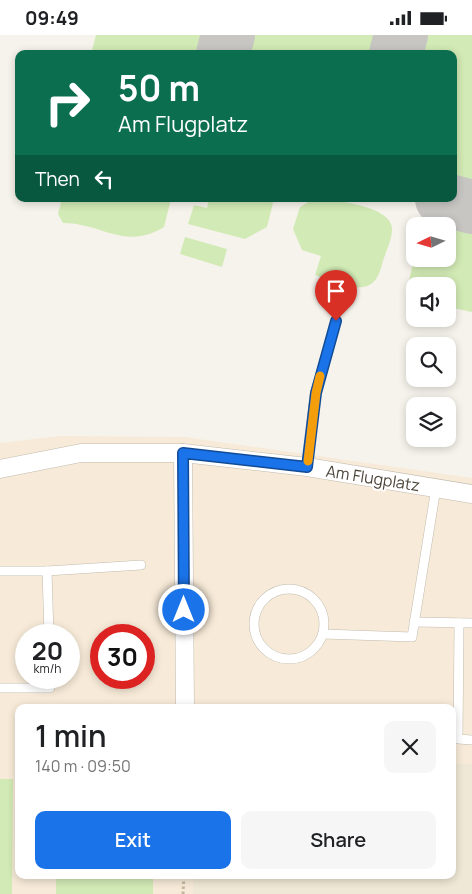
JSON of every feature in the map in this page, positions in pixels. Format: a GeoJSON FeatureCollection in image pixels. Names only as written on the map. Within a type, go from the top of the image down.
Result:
{"type":"FeatureCollection","features":[{"type":"Feature","properties":{"kind":"street","name":"Am Flugplatz"},"geometry":{"type":"LineString","coordinates":[[0,469],[81,453],[183,453],[307,467],[472,494]]}},
{"type":"Feature","properties":{"kind":"street"},"geometry":{"type":"LineString","coordinates":[[183,453],[185,704]]}},
{"type":"Feature","properties":{"kind":"lane"},"geometry":{"type":"LineString","coordinates":[[307,467],[316,393],[336,321]]}},
{"type":"Feature","properties":{"kind":"lane"},"geometry":{"type":"LineString","coordinates":[[323,634],[412,637],[436,488]]}},
{"type":"Feature","properties":{"kind":"lane"},"geometry":{"type":"LineString","coordinates":[[0,571],[47,571],[141,565]]}},
{"type":"Feature","properties":{"kind":"lane"},"geometry":{"type":"LineString","coordinates":[[47,571],[49,624]]}},
{"type":"Feature","properties":{"kind":"lane"},"geometry":{"type":"LineString","coordinates":[[287,588],[298,589],[316,602],[324,623],[323,634],[309,653],[298,658],[286,659],[275,656],[265,650],[257,641],[254,617],[258,606],[266,597],[276,591],[287,588]]}},
{"type":"Feature","properties":{"kind":"lane"},"geometry":{"type":"LineString","coordinates":[[414,622],[472,623]]}},
{"type":"Feature","properties":{"kind":"lane"},"geometry":{"type":"LineString","coordinates":[[459,623],[458,739],[472,740]]}},
{"type":"Feature","properties":{"kind":"lane"},"geometry":{"type":"LineString","coordinates":[[0,688],[15,688]]}},
{"type":"Feature","properties":{"kind":"path"},"geometry":{"type":"LineString","coordinates":[[183,894],[184,879]]}},
{"type":"Feature","properties":{"kind":"shaded area"},"geometry":{"type":"Polygon","coordinates":[[[60,436],[185,437],[472,478],[472,894],[0,894],[0,443],[60,436]]]}},
{"type":"Feature","properties":{"kind":"shaded area"},"geometry":{"type":"Polygon","coordinates":[[[456,764],[472,764],[472,894],[193,894],[194,879],[456,879],[456,764]]]}},
{"type":"Feature","properties":{"kind":"green space"},"geometry":{"type":"Polygon","coordinates":[[[96,35],[222,35],[218,50],[92,50],[96,35]]]}},
{"type":"Feature","properties":{"kind":"green space"},"geometry":{"type":"Polygon","coordinates":[[[233,35],[388,35],[384,50],[229,50],[233,35]]]}},
{"type":"Feature","properties":{"kind":"green space"},"geometry":{"type":"Polygon","coordinates":[[[412,35],[472,35],[472,200],[457,196],[457,50],[409,50],[412,35]]]}},
{"type":"Feature","properties":{"kind":"green space"},"geometry":{"type":"Polygon","coordinates":[[[61,202],[170,202],[164,227],[150,234],[137,237],[114,234],[77,224],[63,223],[58,214],[61,202]]]}},
{"type":"Feature","properties":{"kind":"green space"},"geometry":{"type":"Polygon","coordinates":[[[208,202],[273,202],[267,227],[245,239],[188,224],[194,205],[207,208],[208,202]]]}},
{"type":"Feature","properties":{"kind":"green space"},"geometry":{"type":"Polygon","coordinates":[[[308,202],[344,202],[368,208],[386,217],[392,228],[391,237],[381,269],[374,282],[367,286],[355,287],[315,275],[321,256],[302,250],[293,229],[300,207],[308,202]]]}},
{"type":"Feature","properties":{"kind":"green space"},"geometry":{"type":"Polygon","coordinates":[[[456,227],[472,231],[472,312],[456,309],[456,277],[410,277],[412,267],[456,267],[456,227]]]}},
{"type":"Feature","properties":{"kind":"green space"},"geometry":{"type":"Polygon","coordinates":[[[185,237],[227,249],[222,267],[180,254],[185,237]]]}},
{"type":"Feature","properties":{"kind":"green space"},"geometry":{"type":"Polygon","coordinates":[[[0,779],[13,779],[12,894],[0,894],[0,779]]]}},
{"type":"Feature","properties":{"kind":"green space"},"geometry":{"type":"Polygon","coordinates":[[[56,879],[153,879],[153,894],[56,894],[56,879]]]}},
{"type":"Feature","properties":{"kind":"taxiway"},"geometry":{"type":"LineString","coordinates":[[224,50],[228,35]]}},
{"type":"Feature","properties":{"kind":"taxiway"},"geometry":{"type":"LineString","coordinates":[[397,50],[401,35]]}},
{"type":"Feature","properties":{"kind":"taxiway"},"geometry":{"type":"LineString","coordinates":[[453,202],[472,207]]}},
{"type":"Feature","properties":{"kind":"slow traffic"},"geometry":{"type":"LineString","coordinates":[[308,461],[316,393],[320,376]]}},
{"type":"Feature","properties":{"kind":"route"},"geometry":{"type":"LineString","coordinates":[[184,610],[183,453],[307,467],[316,393],[336,321]]}}]}
